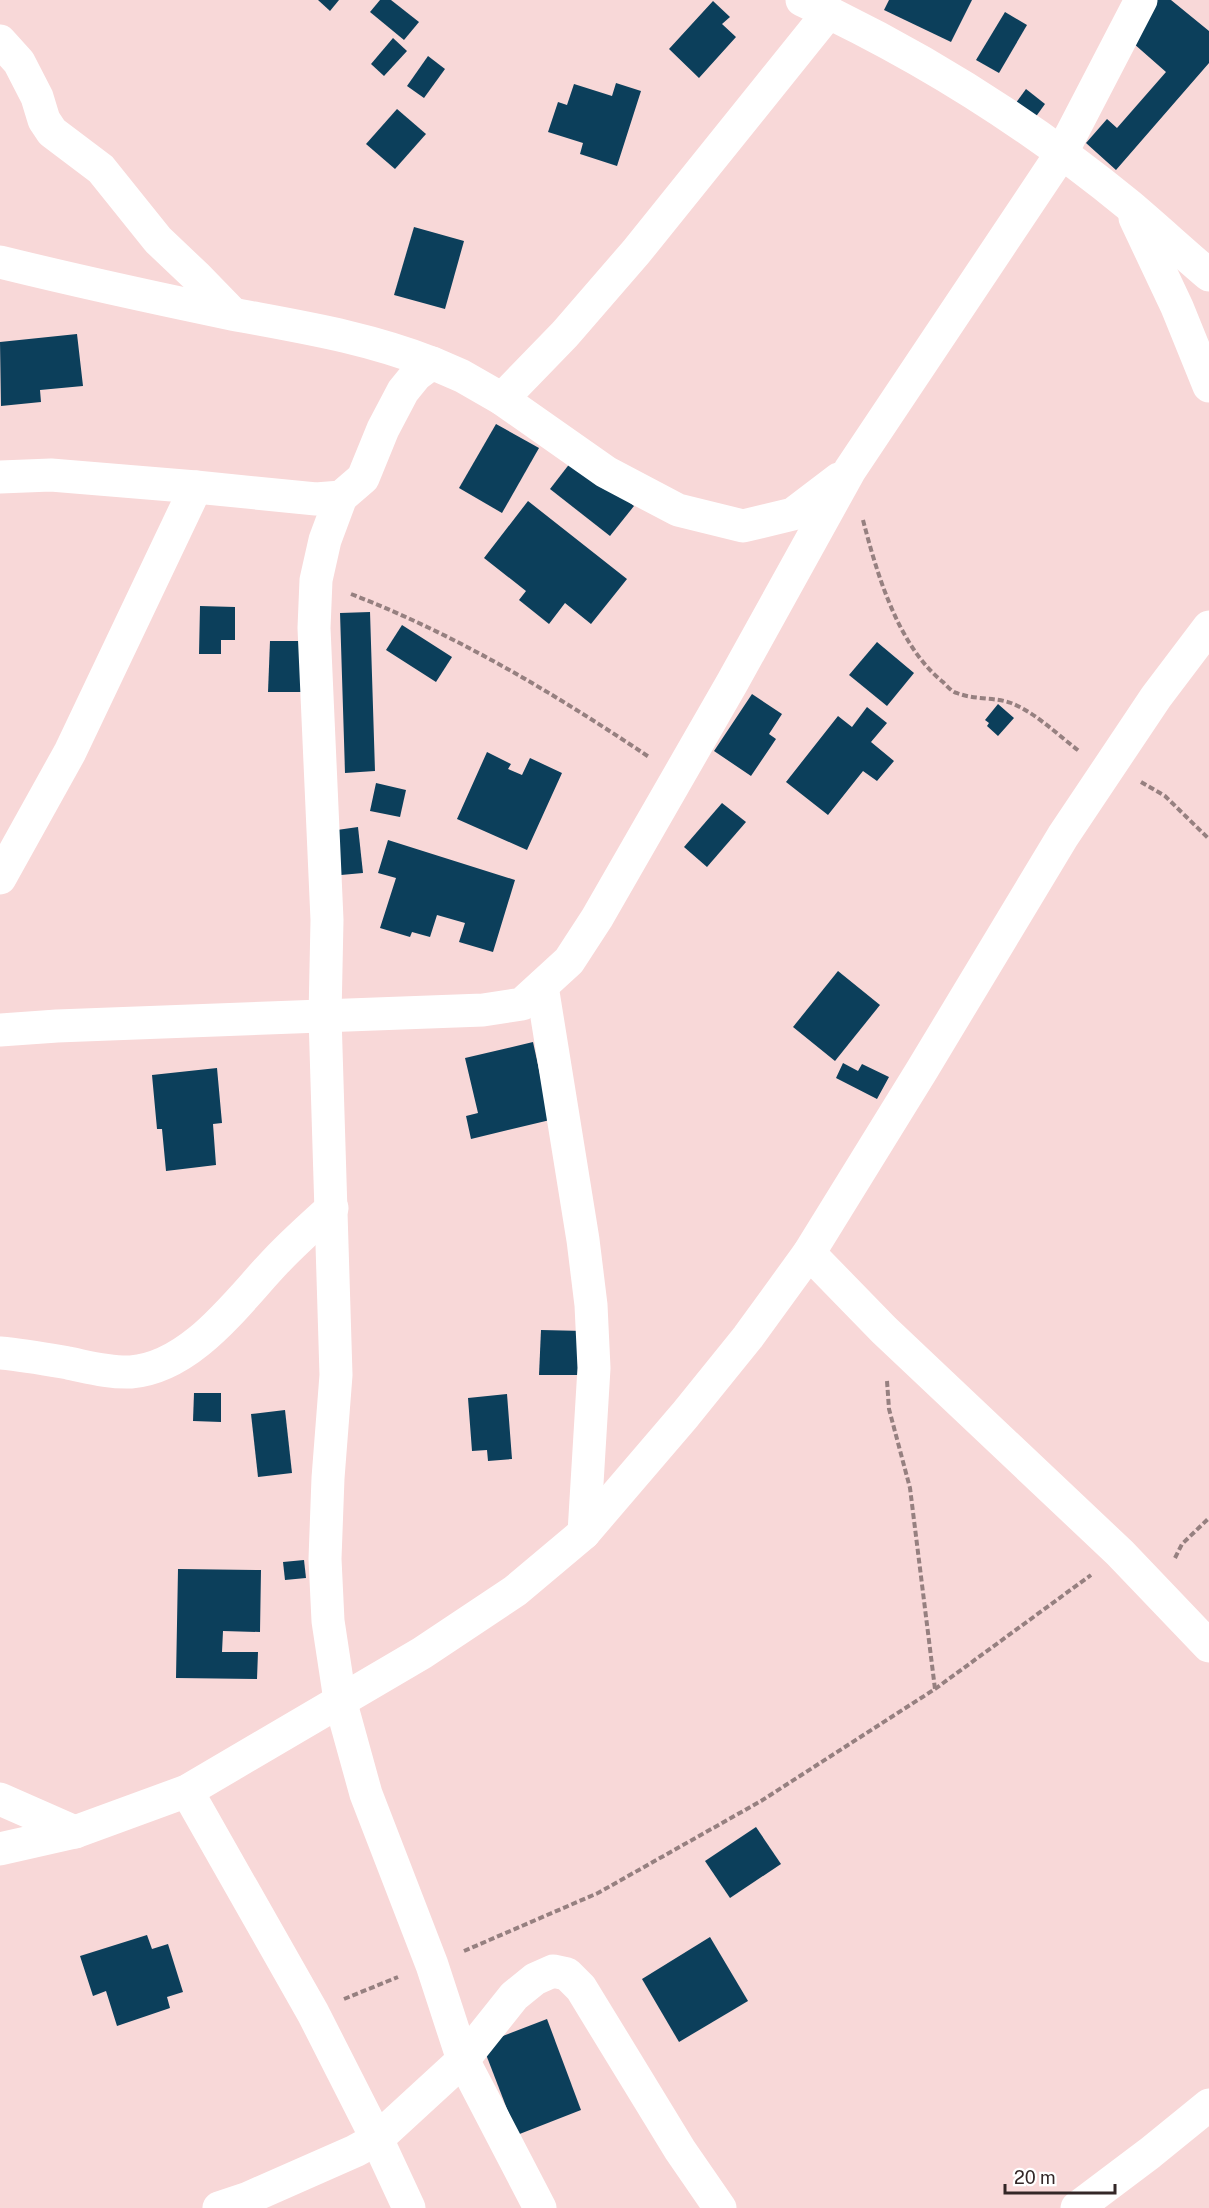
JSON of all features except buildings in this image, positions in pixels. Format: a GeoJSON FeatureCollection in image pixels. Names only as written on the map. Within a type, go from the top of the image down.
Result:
{"type":"FeatureCollection","features":[{"type":"Feature","properties":{"kind":"street"},"geometry":{"type":"LineString","coordinates":[[0,1030],[483,1010],[522,1004],[542,986],[569,961],[586,935],[732,683],[850,470],[1061,154],[1141,0]]}},
{"type":"Feature","properties":{"kind":"street"},"geometry":{"type":"LineString","coordinates":[[502,399],[566,333],[636,252],[815,6],[923,61],[992,105],[1129,206],[1209,275]]}},
{"type":"Feature","properties":{"kind":"street"},"geometry":{"type":"LineString","coordinates":[[0,41],[20,62],[37,97],[44,120],[52,132],[101,169],[158,240],[232,313]]}},
{"type":"Feature","properties":{"kind":"street"},"geometry":{"type":"LineString","coordinates":[[1129,206],[1178,307],[1209,387]]}},
{"type":"Feature","properties":{"kind":"street"},"geometry":{"type":"LineString","coordinates":[[0,262],[334,333],[393,348],[462,376],[502,399],[606,472],[668,505],[678,510],[743,526],[793,514],[850,470]]}},
{"type":"Feature","properties":{"kind":"street"},"geometry":{"type":"LineString","coordinates":[[432,363],[416,375],[403,391],[383,429],[363,478],[341,497],[325,540],[316,580],[314,638],[327,920],[326,1016],[336,1376],[325,1559],[328,1621],[340,1700],[366,1794],[432,1965],[463,2060],[540,2208]]}},
{"type":"Feature","properties":{"kind":"street"},"geometry":{"type":"LineString","coordinates":[[0,477],[51,475],[316,499],[341,497]]}},
{"type":"Feature","properties":{"kind":"street"},"geometry":{"type":"LineString","coordinates":[[0,878],[70,752],[196,487]]}},
{"type":"Feature","properties":{"kind":"street"},"geometry":{"type":"LineString","coordinates":[[0,1849],[75,1832],[187,1791],[422,1653],[515,1591],[584,1533],[686,1415],[748,1337],[809,1253],[1063,836],[1105,772],[1209,627]]}},
{"type":"Feature","properties":{"kind":"street"},"geometry":{"type":"LineString","coordinates":[[542,986],[583,1240],[591,1305],[594,1368],[584,1533]]}},
{"type":"Feature","properties":{"kind":"street"},"geometry":{"type":"LineString","coordinates":[[0,1353],[30,1356],[111,1372],[133,1372],[155,1366],[186,1352],[214,1328],[300,1236],[332,1208]]}},
{"type":"Feature","properties":{"kind":"street"},"geometry":{"type":"LineString","coordinates":[[809,1253],[884,1330],[1120,1553],[1209,1646]]}},
{"type":"Feature","properties":{"kind":"street"},"geometry":{"type":"LineString","coordinates":[[187,1791],[313,2013],[409,2208]]}},
{"type":"Feature","properties":{"kind":"street"},"geometry":{"type":"LineString","coordinates":[[0,1799],[75,1832]]}},
{"type":"Feature","properties":{"kind":"street"},"geometry":{"type":"LineString","coordinates":[[219,2208],[290,2180],[377,2139],[463,2060],[514,1996],[535,1979],[553,1971],[567,1974],[581,1988],[680,2150],[720,2208]]}},
{"type":"Feature","properties":{"kind":"street"},"geometry":{"type":"LineString","coordinates":[[1077,2208],[1209,2105]]}},
{"type":"Feature","properties":{"kind":"path"},"geometry":{"type":"LineString","coordinates":[[850,470],[878,573],[891,606],[915,653],[933,674],[956,693],[1011,703],[1027,711],[1105,772],[1148,784],[1165,796],[1209,838]]}},
{"type":"Feature","properties":{"kind":"path"},"geometry":{"type":"LineString","coordinates":[[316,580],[374,602],[433,629],[503,666],[587,715],[677,776]]}},
{"type":"Feature","properties":{"kind":"path"},"geometry":{"type":"LineString","coordinates":[[884,1330],[889,1409],[910,1488],[935,1689]]}},
{"type":"Feature","properties":{"kind":"path"},"geometry":{"type":"LineString","coordinates":[[1172,1607],[1176,1586],[1174,1563],[1176,1554],[1182,1544],[1209,1518]]}},
{"type":"Feature","properties":{"kind":"path"},"geometry":{"type":"LineString","coordinates":[[313,2013],[509,1933],[598,1893],[761,1801],[935,1689],[1120,1553]]}}]}
